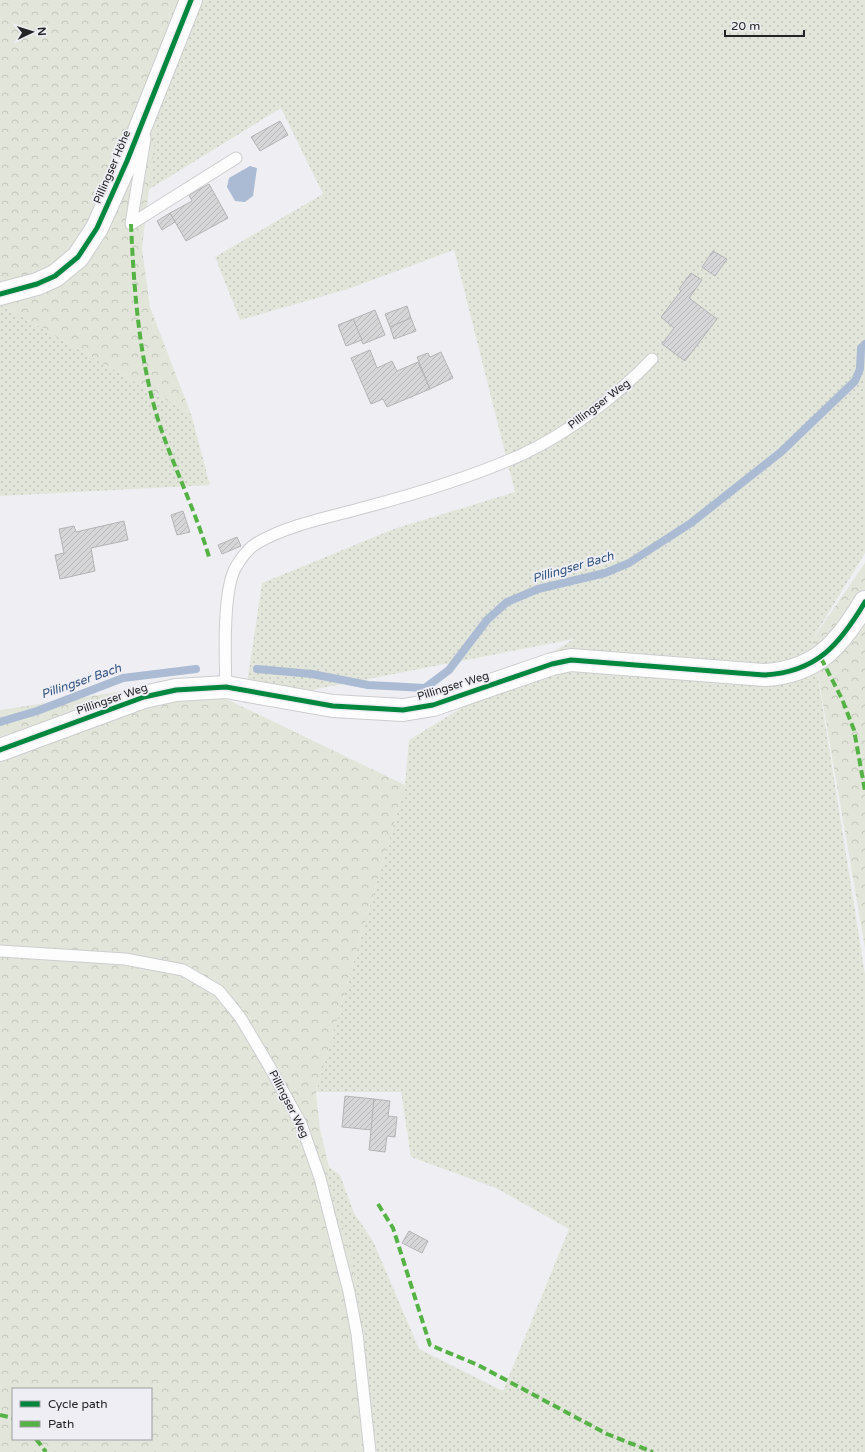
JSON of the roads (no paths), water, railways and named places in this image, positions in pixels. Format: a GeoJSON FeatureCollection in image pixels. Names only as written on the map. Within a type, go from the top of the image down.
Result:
{"type":"FeatureCollection","features":[{"type":"Feature","properties":{"kind":"street","name":"Pillingser Höhe"},"geometry":{"type":"LineString","coordinates":[[0,294],[37,284],[55,276],[78,257],[97,228],[127,161],[151,97],[191,0]]}},
{"type":"Feature","properties":{"kind":"street","name":"Pillingser Weg"},"geometry":{"type":"LineString","coordinates":[[0,750],[144,697],[176,690],[226,687],[333,706],[403,710],[433,705],[552,664],[571,660],[757,674],[779,674],[809,665],[821,658],[842,636],[865,602]]}},
{"type":"Feature","properties":{"kind":"lane"},"geometry":{"type":"LineString","coordinates":[[151,97],[131,224],[236,158]]}},
{"type":"Feature","properties":{"kind":"lane","name":"Pillingser Weg"},"geometry":{"type":"LineString","coordinates":[[226,687],[228,592],[236,566],[256,543],[282,532],[313,522],[454,481],[522,454],[582,419],[624,387],[652,359]]}},
{"type":"Feature","properties":{"kind":"lane","name":"Pillingser Weg"},"geometry":{"type":"LineString","coordinates":[[0,951],[125,959],[183,970],[219,991],[240,1017],[301,1124],[320,1178],[342,1257],[351,1299],[357,1334],[370,1452]]}},
{"type":"Feature","properties":{"kind":"water"},"geometry":{"type":"Polygon","coordinates":[[[250,166],[257,168],[253,196],[245,202],[235,201],[227,187],[229,178],[250,166]]]}},
{"type":"Feature","properties":{"kind":"waterway","name":"Pillingser Bach"},"geometry":{"type":"LineString","coordinates":[[257,669],[312,674],[368,685],[425,688],[449,670],[487,620],[507,602],[538,589],[605,573],[629,563],[691,523],[781,452],[855,381],[860,369],[861,348],[865,344]]}},
{"type":"Feature","properties":{"kind":"waterway","name":"Pillingser Bach"},"geometry":{"type":"LineString","coordinates":[[0,722],[37,711],[123,678],[196,669]]}}]}
